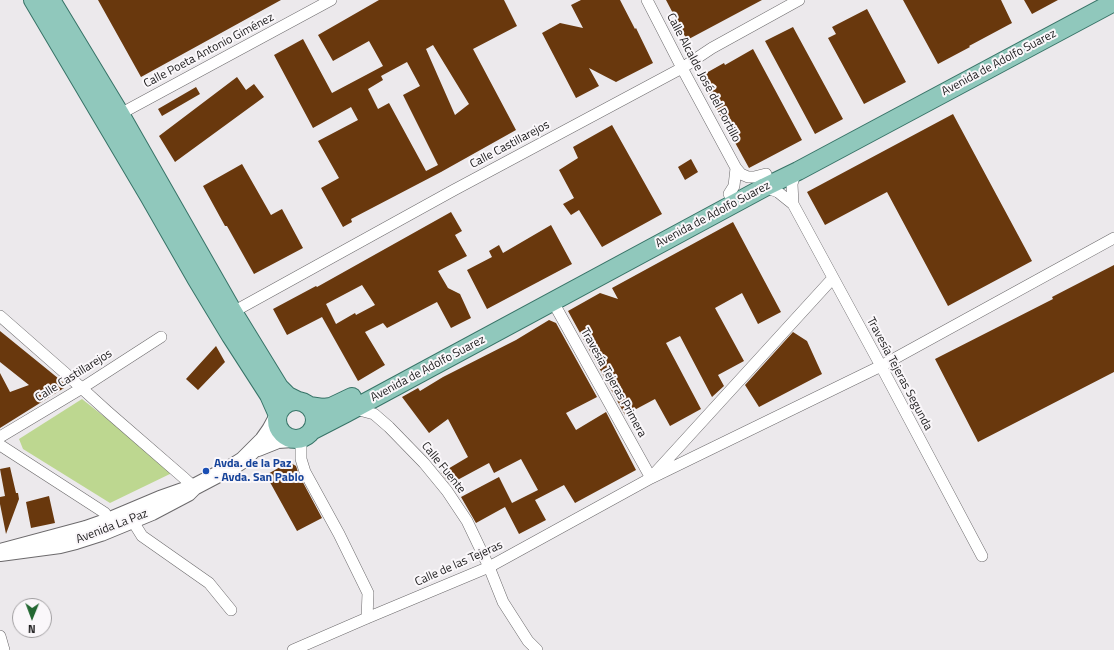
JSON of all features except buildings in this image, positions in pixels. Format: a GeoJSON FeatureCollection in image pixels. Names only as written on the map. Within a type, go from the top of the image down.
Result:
{"type":"FeatureCollection","features":[{"type":"Feature","properties":{"kind":"main road"},"geometry":{"type":"LineString","coordinates":[[33,0],[230,336],[269,395],[277,416],[277,425],[279,430],[288,438],[302,436],[315,424],[313,411],[288,396],[279,387],[233,312],[120,114],[51,0]]}},
{"type":"Feature","properties":{"kind":"main road","name":"Avenida de Adolfo Suarez"},"geometry":{"type":"LineString","coordinates":[[303,404],[323,408],[331,407],[340,403],[729,194],[798,171],[1104,6]]}},
{"type":"Feature","properties":{"kind":"main road","name":"Avenida de Adolfo Suarez"},"geometry":{"type":"LineString","coordinates":[[302,436],[553,302],[766,181],[1104,6]]}},
{"type":"Feature","properties":{"kind":"main road"},"geometry":{"type":"LineString","coordinates":[[277,416],[283,405],[288,402],[303,404]]}},
{"type":"Feature","properties":{"kind":"main road","name":"Avenida La Paz"},"geometry":{"type":"LineString","coordinates":[[253,451],[267,436],[277,416]]}},
{"type":"Feature","properties":{"kind":"main road","name":"Avenida La Paz"},"geometry":{"type":"LineString","coordinates":[[0,553],[103,523],[160,499],[194,487],[232,467],[259,447],[272,442],[302,436]]}},
{"type":"Feature","properties":{"kind":"main road","name":"Avenida La Paz"},"geometry":{"type":"LineString","coordinates":[[0,553],[30,550],[76,541],[106,531],[188,494],[194,487]]}},
{"type":"Feature","properties":{"kind":"street","name":"Calle Poeta Antonio Giménez"},"geometry":{"type":"LineString","coordinates":[[120,114],[331,0]]}},
{"type":"Feature","properties":{"kind":"street","name":"Calle Alcalde José del Portillo"},"geometry":{"type":"LineString","coordinates":[[647,0],[736,168]]}},
{"type":"Feature","properties":{"kind":"street","name":"Calle Castillarejos"},"geometry":{"type":"LineString","coordinates":[[233,312],[454,190],[682,68],[712,48],[799,0]]}},
{"type":"Feature","properties":{"kind":"street"},"geometry":{"type":"LineString","coordinates":[[736,168],[748,177],[754,177],[766,181],[792,204]]}},
{"type":"Feature","properties":{"kind":"street"},"geometry":{"type":"LineString","coordinates":[[729,194],[734,186],[736,168]]}},
{"type":"Feature","properties":{"kind":"street"},"geometry":{"type":"LineString","coordinates":[[792,204],[792,184],[798,171]]}},
{"type":"Feature","properties":{"kind":"street","name":"Travesía Tejeras Segunda"},"geometry":{"type":"LineString","coordinates":[[792,204],[881,366],[982,556]]}},
{"type":"Feature","properties":{"kind":"street","name":"Calle de las Tejeras"},"geometry":{"type":"LineString","coordinates":[[293,650],[489,567],[651,478],[881,366],[1114,238]]}},
{"type":"Feature","properties":{"kind":"street"},"geometry":{"type":"LineString","coordinates":[[651,478],[833,278]]}},
{"type":"Feature","properties":{"kind":"street","name":"Travesía Tejeras Primera"},"geometry":{"type":"LineString","coordinates":[[553,302],[651,478]]}},
{"type":"Feature","properties":{"kind":"street"},"geometry":{"type":"LineString","coordinates":[[0,316],[194,487]]}},
{"type":"Feature","properties":{"kind":"street","name":"Calle Castillarejos"},"geometry":{"type":"LineString","coordinates":[[0,437],[82,388],[161,337]]}},
{"type":"Feature","properties":{"kind":"street","name":"Calle Fuente"},"geometry":{"type":"LineString","coordinates":[[353,409],[374,414],[389,427],[424,463],[446,491],[467,521],[489,567],[503,602],[528,641],[537,650]]}},
{"type":"Feature","properties":{"kind":"street"},"geometry":{"type":"LineString","coordinates":[[302,436],[301,459],[305,472],[339,534],[368,593],[367,618]]}},
{"type":"Feature","properties":{"kind":"street"},"geometry":{"type":"LineString","coordinates":[[0,445],[105,513],[106,518],[103,523]]}},
{"type":"Feature","properties":{"kind":"street"},"geometry":{"type":"LineString","coordinates":[[132,520],[142,536],[209,583],[231,610]]}},
{"type":"Feature","properties":{"kind":"street"},"geometry":{"type":"LineString","coordinates":[[0,636],[4,650]]}},
{"type":"Feature","properties":{"kind":"green space"},"geometry":{"type":"Polygon","coordinates":[[[82,399],[174,472],[110,503],[23,449],[19,439],[82,399]]]}},
{"type":"Feature","properties":{"kind":"place","name":"Avda. de la Paz - Avda. San Pablo"},"geometry":{"type":"Point","coordinates":[206,471]}}]}
